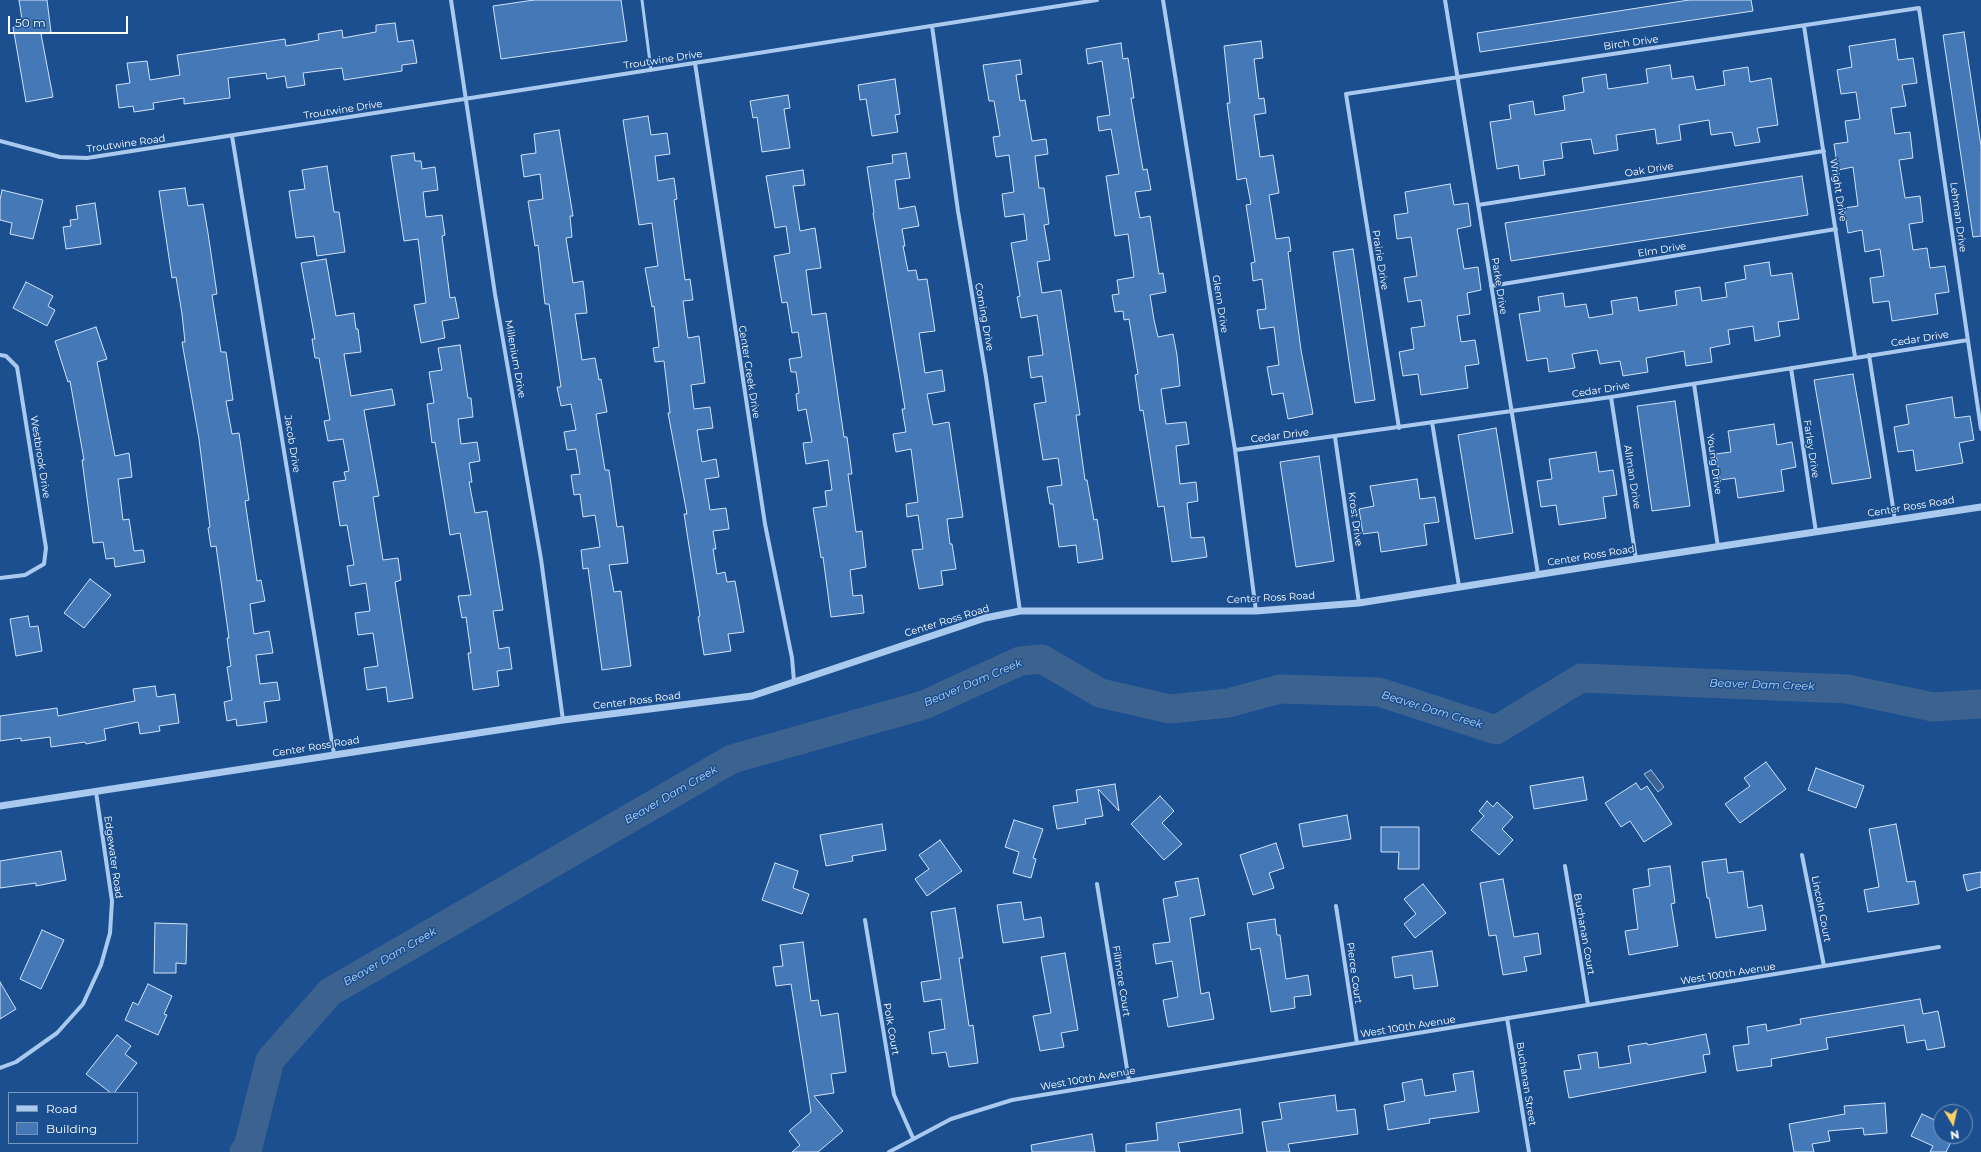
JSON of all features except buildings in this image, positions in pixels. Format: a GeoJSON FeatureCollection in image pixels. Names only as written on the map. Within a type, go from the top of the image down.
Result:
{"type":"FeatureCollection","features":[{"type":"Feature","properties":{"kind":"street","name":"Millenium Drive"},"geometry":{"type":"LineString","coordinates":[[451,0],[495,294],[541,559],[562,720]]}},
{"type":"Feature","properties":{"kind":"street","name":"Troutwine Drive"},"geometry":{"type":"LineString","coordinates":[[232,136],[1097,0]]}},
{"type":"Feature","properties":{"kind":"street","name":"Glenn Drive"},"geometry":{"type":"LineString","coordinates":[[1163,0],[1235,450],[1256,611]]}},
{"type":"Feature","properties":{"kind":"street","name":"Parke Drive"},"geometry":{"type":"LineString","coordinates":[[1445,0],[1538,574]]}},
{"type":"Feature","properties":{"kind":"street","name":"Birch Drive"},"geometry":{"type":"LineString","coordinates":[[1346,94],[1457,76],[1920,8]]}},
{"type":"Feature","properties":{"kind":"street","name":"Lehman Drive"},"geometry":{"type":"LineString","coordinates":[[1920,8],[1981,429]]}},
{"type":"Feature","properties":{"kind":"street","name":"Corning Drive"},"geometry":{"type":"LineString","coordinates":[[932,26],[958,211],[986,377],[1020,611]]}},
{"type":"Feature","properties":{"kind":"street","name":"Wright Drive"},"geometry":{"type":"LineString","coordinates":[[1804,26],[1855,357]]}},
{"type":"Feature","properties":{"kind":"street","name":"Center Creek Drive"},"geometry":{"type":"LineString","coordinates":[[695,63],[765,524],[792,658],[794,681]]}},
{"type":"Feature","properties":{"kind":"street","name":"Prairie Drive"},"geometry":{"type":"LineString","coordinates":[[1346,94],[1399,428]]}},
{"type":"Feature","properties":{"kind":"street","name":"Troutwine Road"},"geometry":{"type":"LineString","coordinates":[[0,141],[60,156],[87,158],[232,136]]}},
{"type":"Feature","properties":{"kind":"street","name":"Jacob Drive"},"geometry":{"type":"LineString","coordinates":[[232,136],[334,754]]}},
{"type":"Feature","properties":{"kind":"street","name":"Oak Drive"},"geometry":{"type":"LineString","coordinates":[[1478,205],[1824,151]]}},
{"type":"Feature","properties":{"kind":"street","name":"Elm Drive"},"geometry":{"type":"LineString","coordinates":[[1491,286],[1836,229]]}},
{"type":"Feature","properties":{"kind":"street","name":"Cedar Drive"},"geometry":{"type":"LineString","coordinates":[[1235,450],[1335,438],[1432,422],[1611,397],[1869,354],[1968,340]]}},
{"type":"Feature","properties":{"kind":"street"},"geometry":{"type":"LineString","coordinates":[[1869,354],[1895,520]]}},
{"type":"Feature","properties":{"kind":"street","name":"Westbrook Drive"},"geometry":{"type":"LineString","coordinates":[[0,355],[6,356],[17,367],[46,548],[44,564],[25,575],[0,578]]}},
{"type":"Feature","properties":{"kind":"street","name":"Farley Drive"},"geometry":{"type":"LineString","coordinates":[[1790,368],[1816,532]]}},
{"type":"Feature","properties":{"kind":"street","name":"Young Drive"},"geometry":{"type":"LineString","coordinates":[[1694,384],[1718,547]]}},
{"type":"Feature","properties":{"kind":"street","name":"Allman Drive"},"geometry":{"type":"LineString","coordinates":[[1611,397],[1636,558]]}},
{"type":"Feature","properties":{"kind":"street"},"geometry":{"type":"LineString","coordinates":[[1432,422],[1459,586]]}},
{"type":"Feature","properties":{"kind":"street","name":"Krost Drive"},"geometry":{"type":"LineString","coordinates":[[1335,438],[1359,603]]}},
{"type":"Feature","properties":{"kind":"street","name":"Center Ross Road"},"geometry":{"type":"LineString","coordinates":[[0,806],[562,720],[752,696],[985,618],[1020,611],[1256,611],[1359,603],[1636,558],[1981,507]]}},
{"type":"Feature","properties":{"kind":"street","name":"Edgewater Road"},"geometry":{"type":"LineString","coordinates":[[0,1068],[16,1062],[57,1033],[83,1004],[101,965],[110,933],[112,901],[96,792]]}},
{"type":"Feature","properties":{"kind":"street","name":"Lincoln Court"},"geometry":{"type":"LineString","coordinates":[[1802,855],[1824,966]]}},
{"type":"Feature","properties":{"kind":"street","name":"Buchanan Court"},"geometry":{"type":"LineString","coordinates":[[1565,866],[1588,1005]]}},
{"type":"Feature","properties":{"kind":"street","name":"Fillmore Court"},"geometry":{"type":"LineString","coordinates":[[1097,884],[1129,1081]]}},
{"type":"Feature","properties":{"kind":"street","name":"Pierce Court"},"geometry":{"type":"LineString","coordinates":[[1336,906],[1356,1043]]}},
{"type":"Feature","properties":{"kind":"street","name":"Polk Court"},"geometry":{"type":"LineString","coordinates":[[865,920],[894,1095],[913,1138]]}},
{"type":"Feature","properties":{"kind":"street","name":"West 100th Avenue"},"geometry":{"type":"LineString","coordinates":[[889,1152],[951,1119],[1012,1100],[1939,947]]}},
{"type":"Feature","properties":{"kind":"street","name":"Buchanan Street"},"geometry":{"type":"LineString","coordinates":[[1507,1018],[1529,1152]]}},
{"type":"Feature","properties":{"kind":"lane"},"geometry":{"type":"LineString","coordinates":[[642,0],[651,70]]}},
{"type":"Feature","properties":{"kind":"water"},"geometry":{"type":"Polygon","coordinates":[[[1651,770],[1664,787],[1658,792],[1644,774],[1651,770]]]}},
{"type":"Feature","properties":{"kind":"waterway","name":"Beaver Dam Creek"},"geometry":{"type":"LineString","coordinates":[[244,1152],[247,1151],[270,1060],[330,992],[732,759],[924,705],[1020,661],[1042,659],[1100,693],[1170,709],[1228,703],[1280,689],[1379,692],[1496,730],[1581,678],[1847,689],[1933,707],[1981,704]]}}]}
